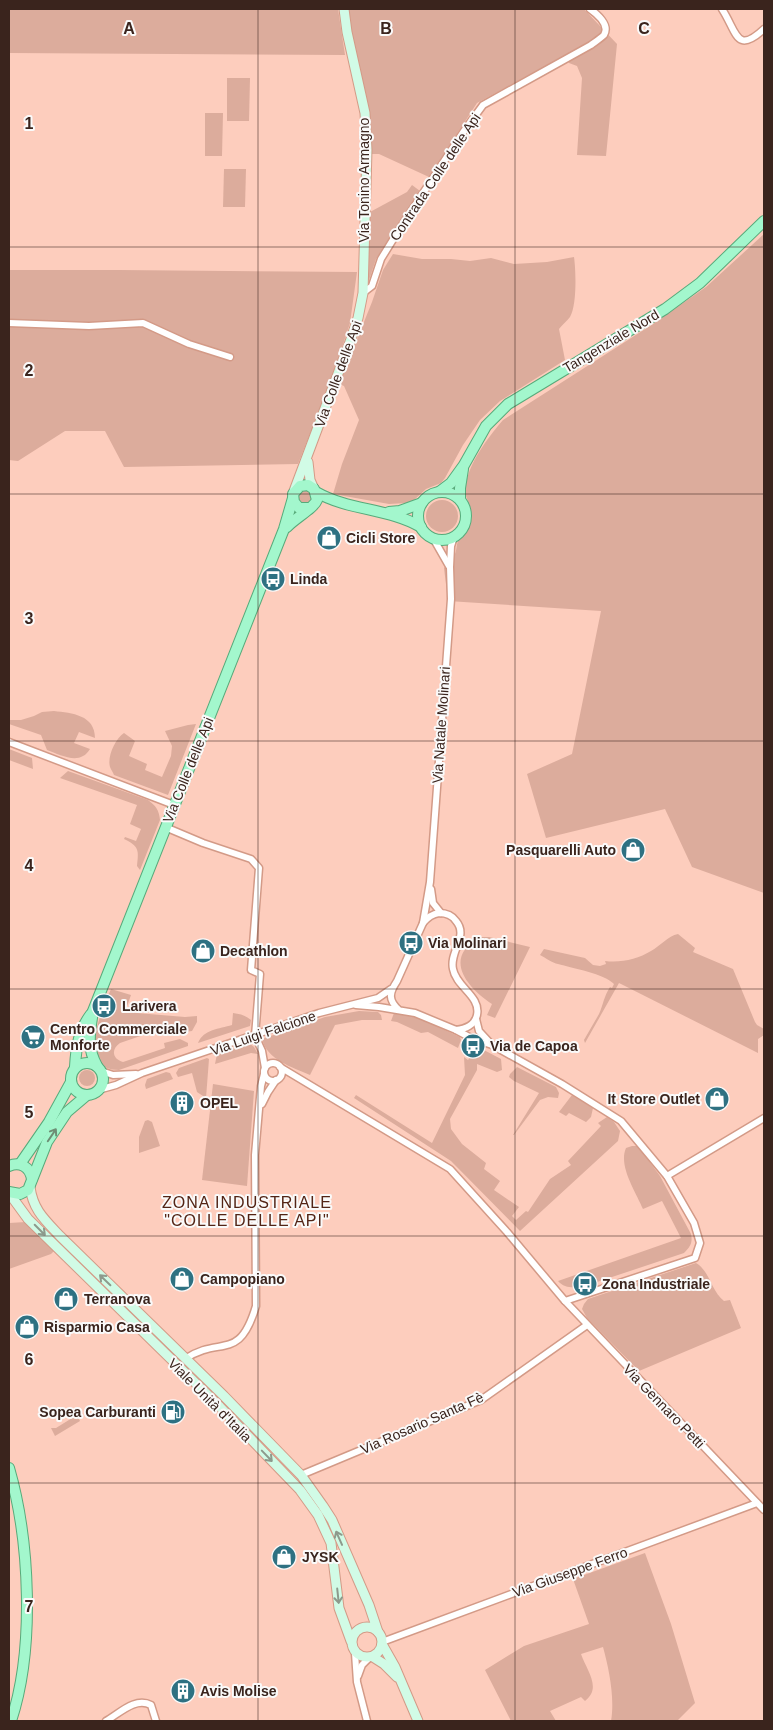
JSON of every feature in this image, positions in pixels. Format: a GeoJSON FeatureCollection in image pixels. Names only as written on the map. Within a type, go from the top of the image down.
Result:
{"type":"FeatureCollection","features":[{"type":"Feature","properties":{"kind":"main road","name":"Tangenziale Nord"},"geometry":{"type":"LineString","coordinates":[[439,492],[451,483],[464,465],[486,426],[508,404],[665,309],[700,283],[764,221]]}},
{"type":"Feature","properties":{"kind":"main road","name":"Tangenziale Nord"},"geometry":{"type":"LineString","coordinates":[[460,500],[464,465]]}},
{"type":"Feature","properties":{"kind":"main road"},"geometry":{"type":"LineString","coordinates":[[342,504],[315,491],[308,485],[300,486],[294,494],[299,508],[306,509],[323,504],[342,504],[385,513],[409,520],[421,527]]}},
{"type":"Feature","properties":{"kind":"main road"},"geometry":{"type":"LineString","coordinates":[[311,507],[317,500],[315,491]]}},
{"type":"Feature","properties":{"kind":"main road"},"geometry":{"type":"LineString","coordinates":[[385,513],[400,511],[422,503],[432,494],[447,492],[460,500],[466,512],[464,526],[454,537],[440,540],[433,538],[424,532],[418,519],[422,503]]}},
{"type":"Feature","properties":{"kind":"main road","name":"Via Colle delle Api"},"geometry":{"type":"LineString","coordinates":[[99,1068],[91,1055],[89,1038],[93,1011],[284,530],[294,494]]}},
{"type":"Feature","properties":{"kind":"main road","name":"Via Colle delle Api"},"geometry":{"type":"LineString","coordinates":[[284,530],[298,516],[311,507]]}},
{"type":"Feature","properties":{"kind":"main road","name":"Via Colle delle Api"},"geometry":{"type":"LineString","coordinates":[[75,1067],[76,1046],[83,1024],[93,1011]]}},
{"type":"Feature","properties":{"kind":"main road"},"geometry":{"type":"LineString","coordinates":[[9,1192],[20,1194],[31,1183],[47,1142],[67,1112],[87,1095],[98,1090],[102,1081],[99,1068],[86,1062],[75,1067],[70,1077],[77,1091],[87,1095]]}},
{"type":"Feature","properties":{"kind":"main road"},"geometry":{"type":"LineString","coordinates":[[20,1164],[49,1122],[71,1082]]}},
{"type":"Feature","properties":{"kind":"main road"},"geometry":{"type":"LineString","coordinates":[[9,1166],[20,1164],[29,1170],[31,1183]]}},
{"type":"Feature","properties":{"kind":"main road"},"geometry":{"type":"LineString","coordinates":[[9,1468],[17,1503],[25,1555],[27,1588],[24,1649],[18,1692],[11,1721]]}},
{"type":"Feature","properties":{"kind":"street","name":"Via Tonino Armagno"},"geometry":{"type":"LineString","coordinates":[[344,9],[347,32],[365,113],[363,293]]}},
{"type":"Feature","properties":{"kind":"street","name":"Contrada Colle delle Api"},"geometry":{"type":"LineString","coordinates":[[363,293],[372,286],[381,260],[402,225],[483,105],[591,45],[604,35],[605,25],[590,9]]}},
{"type":"Feature","properties":{"kind":"street"},"geometry":{"type":"LineString","coordinates":[[722,9],[740,39],[745,42],[751,40],[764,29]]}},
{"type":"Feature","properties":{"kind":"street","name":"Via Colle delle Api"},"geometry":{"type":"LineString","coordinates":[[294,494],[351,339],[363,293]]}},
{"type":"Feature","properties":{"kind":"street"},"geometry":{"type":"LineString","coordinates":[[9,323],[90,326],[143,323],[212,352],[230,357]]}},
{"type":"Feature","properties":{"kind":"street","name":"Via Colle delle Api"},"geometry":{"type":"LineString","coordinates":[[309,454],[308,472],[315,491]]}},
{"type":"Feature","properties":{"kind":"street","name":"Via Natale Molinari"},"geometry":{"type":"LineString","coordinates":[[392,989],[423,923],[430,882],[451,599],[451,546],[454,537]]}},
{"type":"Feature","properties":{"kind":"street","name":"Via Natale Molinari"},"geometry":{"type":"LineString","coordinates":[[433,538],[450,567]]}},
{"type":"Feature","properties":{"kind":"street"},"geometry":{"type":"LineString","coordinates":[[9,742],[174,805]]}},
{"type":"Feature","properties":{"kind":"street"},"geometry":{"type":"LineString","coordinates":[[165,827],[203,843],[251,859],[259,868],[260,874],[251,970],[260,974],[255,1036],[262,1051],[264,1071],[255,1155],[256,1306],[241,1339],[234,1344],[196,1353],[185,1359]]}},
{"type":"Feature","properties":{"kind":"street","name":"Via Natale Molinari"},"geometry":{"type":"LineString","coordinates":[[430,882],[433,903],[442,913]]}},
{"type":"Feature","properties":{"kind":"street"},"geometry":{"type":"LineString","coordinates":[[423,923],[432,916],[442,913],[453,917],[460,927],[460,938],[453,955],[452,969],[459,983],[475,1000],[478,1011],[476,1019],[479,1032],[492,1045],[562,1084],[621,1121],[668,1176],[694,1222],[700,1243],[695,1258],[565,1301]]}},
{"type":"Feature","properties":{"kind":"street"},"geometry":{"type":"LineString","coordinates":[[392,989],[392,1000],[399,1010]]}},
{"type":"Feature","properties":{"kind":"street","name":"Via Luigi Falcione"},"geometry":{"type":"LineString","coordinates":[[98,1090],[116,1085],[142,1073],[319,1013],[378,998],[392,989]]}},
{"type":"Feature","properties":{"kind":"street","name":"Via Luigi Falcione"},"geometry":{"type":"LineString","coordinates":[[356,1005],[399,1010],[430,1018],[471,1038],[492,1045]]}},
{"type":"Feature","properties":{"kind":"street"},"geometry":{"type":"LineString","coordinates":[[456,1030],[468,1026],[476,1019]]}},
{"type":"Feature","properties":{"kind":"street","name":"Via Gennaro Petti"},"geometry":{"type":"LineString","coordinates":[[262,1051],[297,1078],[450,1169],[587,1325],[764,1510]]}},
{"type":"Feature","properties":{"kind":"street"},"geometry":{"type":"LineString","coordinates":[[259,1110],[268,1092],[282,1073],[278,1065],[269,1064],[264,1071]]}},
{"type":"Feature","properties":{"kind":"street","name":"Via Luigi Falcione"},"geometry":{"type":"LineString","coordinates":[[99,1068],[113,1075],[142,1073]]}},
{"type":"Feature","properties":{"kind":"street"},"geometry":{"type":"LineString","coordinates":[[264,1071],[268,1079],[297,1078]]}},
{"type":"Feature","properties":{"kind":"street"},"geometry":{"type":"LineString","coordinates":[[668,1176],[764,1118]]}},
{"type":"Feature","properties":{"kind":"street","name":"Viale Unità d'Italia"},"geometry":{"type":"LineString","coordinates":[[31,1183],[32,1199],[37,1211],[60,1236],[301,1475],[332,1520],[382,1643],[396,1667],[418,1721]]}},
{"type":"Feature","properties":{"kind":"street","name":"Viale Unità d'Italia"},"geometry":{"type":"LineString","coordinates":[[9,1192],[28,1218],[220,1407],[300,1490],[318,1515],[331,1543],[339,1608],[342,1621],[355,1653],[357,1682],[367,1721]]}},
{"type":"Feature","properties":{"kind":"street","name":"Via Rosario Santa Fè"},"geometry":{"type":"LineString","coordinates":[[301,1475],[481,1400],[587,1325]]}},
{"type":"Feature","properties":{"kind":"street","name":"Via Giuseppe Ferro"},"geometry":{"type":"LineString","coordinates":[[382,1643],[757,1503]]}},
{"type":"Feature","properties":{"kind":"street"},"geometry":{"type":"LineString","coordinates":[[351,1641],[355,1632],[359,1629],[369,1627],[378,1632]]}},
{"type":"Feature","properties":{"kind":"street"},"geometry":{"type":"LineString","coordinates":[[357,1682],[359,1670],[371,1657],[379,1652],[382,1643]]}},
{"type":"Feature","properties":{"kind":"street"},"geometry":{"type":"LineString","coordinates":[[355,1653],[364,1658],[371,1657],[384,1664],[401,1681]]}},
{"type":"Feature","properties":{"kind":"street"},"geometry":{"type":"LineString","coordinates":[[106,1721],[136,1703],[144,1702],[151,1705],[156,1721]]}},
{"type":"Feature","properties":{"kind":"shaded area"},"geometry":{"type":"Polygon","coordinates":[[[9,9],[338,9],[345,55],[9,53],[9,9]]]}},
{"type":"Feature","properties":{"kind":"shaded area"},"geometry":{"type":"Polygon","coordinates":[[[348,9],[584,9],[617,44],[606,156],[577,155],[582,78],[577,66],[569,63],[566,55],[477,103],[429,177],[379,154],[371,154],[368,109],[348,9]]]}},
{"type":"Feature","properties":{"kind":"shaded area"},"geometry":{"type":"Polygon","coordinates":[[[227,78],[250,78],[249,121],[227,121],[227,78]]]}},
{"type":"Feature","properties":{"kind":"shaded area"},"geometry":{"type":"Polygon","coordinates":[[[205,113],[223,113],[222,156],[205,156],[205,113]]]}},
{"type":"Feature","properties":{"kind":"shaded area"},"geometry":{"type":"Polygon","coordinates":[[[224,169],[246,169],[245,207],[223,207],[224,169]]]}},
{"type":"Feature","properties":{"kind":"shaded area"},"geometry":{"type":"Polygon","coordinates":[[[412,185],[420,191],[376,259],[369,280],[367,278],[370,212],[407,192],[412,185]]]}},
{"type":"Feature","properties":{"kind":"shaded area"},"geometry":{"type":"Polygon","coordinates":[[[764,234],[764,893],[692,867],[665,809],[546,838],[527,774],[572,754],[601,611],[448,601],[444,568],[454,556],[458,541],[470,524],[472,515],[465,488],[470,469],[485,443],[503,420],[653,324],[706,287],[764,234]]]}},
{"type":"Feature","properties":{"kind":"shaded area"},"geometry":{"type":"Polygon","coordinates":[[[393,254],[422,259],[470,261],[491,258],[514,264],[547,262],[574,257],[575,288],[572,312],[559,329],[565,360],[500,401],[480,420],[441,483],[426,489],[414,500],[406,503],[389,504],[333,494],[359,420],[344,386],[339,384],[383,270],[393,254]]]}},
{"type":"Feature","properties":{"kind":"shaded area"},"geometry":{"type":"Polygon","coordinates":[[[9,270],[357,272],[350,323],[331,381],[298,464],[124,467],[105,431],[65,431],[18,461],[9,460],[9,270]]]}},
{"type":"Feature","properties":{"kind":"shaded area"},"geometry":{"type":"Polygon","coordinates":[[[305,490],[310,492],[312,497],[310,502],[305,504],[300,502],[298,497],[300,492],[305,490]]]}},
{"type":"Feature","properties":{"kind":"shaded area"},"geometry":{"type":"Polygon","coordinates":[[[442,500],[448,501],[453,505],[457,510],[457,522],[453,527],[448,531],[442,532],[436,531],[431,527],[427,522],[426,516],[427,510],[431,505],[436,501],[442,500]]]}},
{"type":"Feature","properties":{"kind":"shaded area"},"geometry":{"type":"Polygon","coordinates":[[[54,711],[75,714],[91,724],[95,738],[79,732],[74,743],[90,749],[86,754],[81,757],[70,758],[47,750],[41,735],[9,724],[9,720],[21,720],[42,712],[54,711]]]}},
{"type":"Feature","properties":{"kind":"shaded area"},"geometry":{"type":"Polygon","coordinates":[[[196,724],[168,795],[114,775],[109,763],[112,748],[124,733],[135,741],[129,756],[147,764],[145,770],[162,777],[171,756],[172,746],[165,731],[196,724]]]}},
{"type":"Feature","properties":{"kind":"shaded area"},"geometry":{"type":"Polygon","coordinates":[[[9,749],[32,758],[33,769],[9,760],[9,749]]]}},
{"type":"Feature","properties":{"kind":"shaded area"},"geometry":{"type":"Polygon","coordinates":[[[68,771],[148,800],[155,806],[160,820],[140,870],[137,866],[137,849],[133,844],[124,839],[125,837],[136,841],[141,829],[130,824],[137,805],[60,778],[68,771]]]}},
{"type":"Feature","properties":{"kind":"shaded area"},"geometry":{"type":"Polygon","coordinates":[[[678,934],[695,948],[693,952],[733,969],[755,1022],[764,1029],[764,1035],[758,1039],[758,1053],[619,983],[585,1043],[584,1040],[599,1014],[608,990],[614,984],[603,977],[551,962],[540,955],[544,949],[585,958],[593,965],[600,966],[606,964],[605,961],[629,960],[646,954],[678,934]]]}},
{"type":"Feature","properties":{"kind":"shaded area"},"geometry":{"type":"Polygon","coordinates":[[[481,937],[489,937],[530,947],[495,1018],[487,1015],[492,1004],[482,997],[467,981],[460,963],[469,945],[481,937]]]}},
{"type":"Feature","properties":{"kind":"shaded area"},"geometry":{"type":"Polygon","coordinates":[[[111,989],[131,995],[125,1012],[185,1017],[197,1016],[197,1022],[192,1031],[161,1035],[158,1030],[120,1043],[114,1051],[119,1061],[123,1062],[165,1048],[164,1043],[180,1039],[188,1043],[188,1046],[119,1070],[107,1068],[100,1063],[94,1047],[95,1037],[103,1008],[108,1010],[110,1006],[105,1003],[111,989]]]}},
{"type":"Feature","properties":{"kind":"shaded area"},"geometry":{"type":"Polygon","coordinates":[[[359,1011],[378,1012],[382,1020],[362,1020],[335,1025],[310,1075],[288,1066],[275,1058],[269,1052],[262,1039],[325,1017],[359,1011]]]}},
{"type":"Feature","properties":{"kind":"shaded area"},"geometry":{"type":"Polygon","coordinates":[[[233,1013],[249,1018],[251,1020],[250,1026],[198,1043],[208,1032],[232,1025],[233,1013]]]}},
{"type":"Feature","properties":{"kind":"shaded area"},"geometry":{"type":"Polygon","coordinates":[[[394,1013],[414,1016],[460,1037],[461,1040],[458,1048],[428,1032],[421,1033],[391,1021],[394,1013]]]}},
{"type":"Feature","properties":{"kind":"shaded area"},"geometry":{"type":"Polygon","coordinates":[[[469,1042],[471,1044],[470,1048],[478,1052],[480,1048],[501,1059],[502,1070],[497,1072],[477,1064],[477,1070],[450,1119],[451,1129],[462,1144],[486,1163],[484,1169],[500,1181],[494,1190],[519,1207],[512,1216],[516,1220],[526,1211],[528,1212],[550,1179],[571,1165],[568,1161],[601,1126],[598,1123],[607,1117],[614,1122],[620,1131],[618,1141],[520,1231],[451,1161],[354,1098],[356,1095],[432,1143],[465,1075],[464,1057],[468,1060],[471,1056],[464,1051],[469,1042]]]}},
{"type":"Feature","properties":{"kind":"shaded area"},"geometry":{"type":"Polygon","coordinates":[[[249,1043],[258,1054],[251,1053],[215,1064],[217,1054],[249,1043]]]}},
{"type":"Feature","properties":{"kind":"shaded area"},"geometry":{"type":"Polygon","coordinates":[[[207,1058],[209,1059],[206,1098],[197,1092],[192,1073],[178,1077],[176,1073],[179,1068],[207,1058]]]}},
{"type":"Feature","properties":{"kind":"shaded area"},"geometry":{"type":"Polygon","coordinates":[[[517,1067],[556,1087],[559,1093],[558,1098],[548,1097],[540,1100],[513,1135],[539,1093],[509,1077],[517,1067]]]}},
{"type":"Feature","properties":{"kind":"shaded area"},"geometry":{"type":"Polygon","coordinates":[[[87,1070],[95,1078],[87,1086],[79,1078],[87,1070]]]}},
{"type":"Feature","properties":{"kind":"shaded area"},"geometry":{"type":"Polygon","coordinates":[[[166,1072],[170,1073],[173,1079],[146,1089],[147,1079],[166,1072]]]}},
{"type":"Feature","properties":{"kind":"shaded area"},"geometry":{"type":"Polygon","coordinates":[[[213,1084],[254,1091],[247,1186],[202,1180],[213,1084]]]}},
{"type":"Feature","properties":{"kind":"shaded area"},"geometry":{"type":"Polygon","coordinates":[[[572,1095],[593,1108],[591,1117],[586,1122],[569,1113],[566,1116],[559,1112],[572,1095]]]}},
{"type":"Feature","properties":{"kind":"shaded area"},"geometry":{"type":"Polygon","coordinates":[[[145,1121],[152,1122],[160,1146],[139,1153],[139,1137],[145,1121]]]}},
{"type":"Feature","properties":{"kind":"shaded area"},"geometry":{"type":"Polygon","coordinates":[[[638,1146],[660,1176],[691,1234],[692,1240],[690,1245],[684,1253],[585,1286],[567,1287],[558,1281],[681,1238],[662,1201],[643,1209],[624,1163],[626,1148],[638,1146]]]}},
{"type":"Feature","properties":{"kind":"shaded area"},"geometry":{"type":"Polygon","coordinates":[[[26,1222],[55,1250],[51,1254],[9,1269],[9,1223],[26,1222]]]}},
{"type":"Feature","properties":{"kind":"shaded area"},"geometry":{"type":"Polygon","coordinates":[[[696,1263],[704,1271],[720,1297],[724,1301],[730,1300],[741,1328],[639,1371],[587,1318],[582,1309],[588,1299],[696,1263]]]}},
{"type":"Feature","properties":{"kind":"shaded area"},"geometry":{"type":"Polygon","coordinates":[[[77,1415],[80,1421],[55,1436],[51,1428],[56,1428],[77,1415]]]}},
{"type":"Feature","properties":{"kind":"shaded area"},"geometry":{"type":"Polygon","coordinates":[[[645,1553],[671,1624],[695,1703],[677,1721],[611,1721],[612,1693],[603,1647],[581,1654],[593,1685],[590,1696],[585,1701],[581,1697],[550,1711],[556,1721],[511,1721],[485,1670],[524,1646],[589,1624],[573,1579],[645,1553]]]}},
{"type":"Feature","properties":{"kind":"place","name":"Cicli Store"},"geometry":{"type":"Point","coordinates":[329,538]}},
{"type":"Feature","properties":{"kind":"place","name":"Linda"},"geometry":{"type":"Point","coordinates":[273,579]}},
{"type":"Feature","properties":{"kind":"place","name":"Pasquarelli Auto"},"geometry":{"type":"Point","coordinates":[633,850]}},
{"type":"Feature","properties":{"kind":"place","name":"Via Molinari"},"geometry":{"type":"Point","coordinates":[411,943]}},
{"type":"Feature","properties":{"kind":"place","name":"Decathlon"},"geometry":{"type":"Point","coordinates":[203,951]}},
{"type":"Feature","properties":{"kind":"place","name":"Larivera"},"geometry":{"type":"Point","coordinates":[104,1006]}},
{"type":"Feature","properties":{"kind":"place","name":"Centro Commerciale Monforte"},"geometry":{"type":"Point","coordinates":[33,1037]}},
{"type":"Feature","properties":{"kind":"place","name":"Via de Capoa"},"geometry":{"type":"Point","coordinates":[473,1046]}},
{"type":"Feature","properties":{"kind":"place","name":"It Store Outlet"},"geometry":{"type":"Point","coordinates":[717,1099]}},
{"type":"Feature","properties":{"kind":"place","name":"OPEL"},"geometry":{"type":"Point","coordinates":[182,1103]}},
{"type":"Feature","properties":{"kind":"place","name":"Campopiano"},"geometry":{"type":"Point","coordinates":[182,1279]}},
{"type":"Feature","properties":{"kind":"place","name":"Zona Industriale"},"geometry":{"type":"Point","coordinates":[585,1284]}},
{"type":"Feature","properties":{"kind":"place","name":"Terranova"},"geometry":{"type":"Point","coordinates":[66,1299]}},
{"type":"Feature","properties":{"kind":"place","name":"Risparmio Casa"},"geometry":{"type":"Point","coordinates":[27,1327]}},
{"type":"Feature","properties":{"kind":"place","name":"Sopea Carburanti"},"geometry":{"type":"Point","coordinates":[173,1412]}},
{"type":"Feature","properties":{"kind":"place","name":"JYSK"},"geometry":{"type":"Point","coordinates":[284,1557]}},
{"type":"Feature","properties":{"kind":"place","name":"Avis Molise"},"geometry":{"type":"Point","coordinates":[183,1691]}},
{"type":"Feature","properties":{"kind":"district","name":"ZONA INDUSTRIALE \"COLLE DELLE API\""},"geometry":{"type":"Point","coordinates":[247,1211]}}]}
